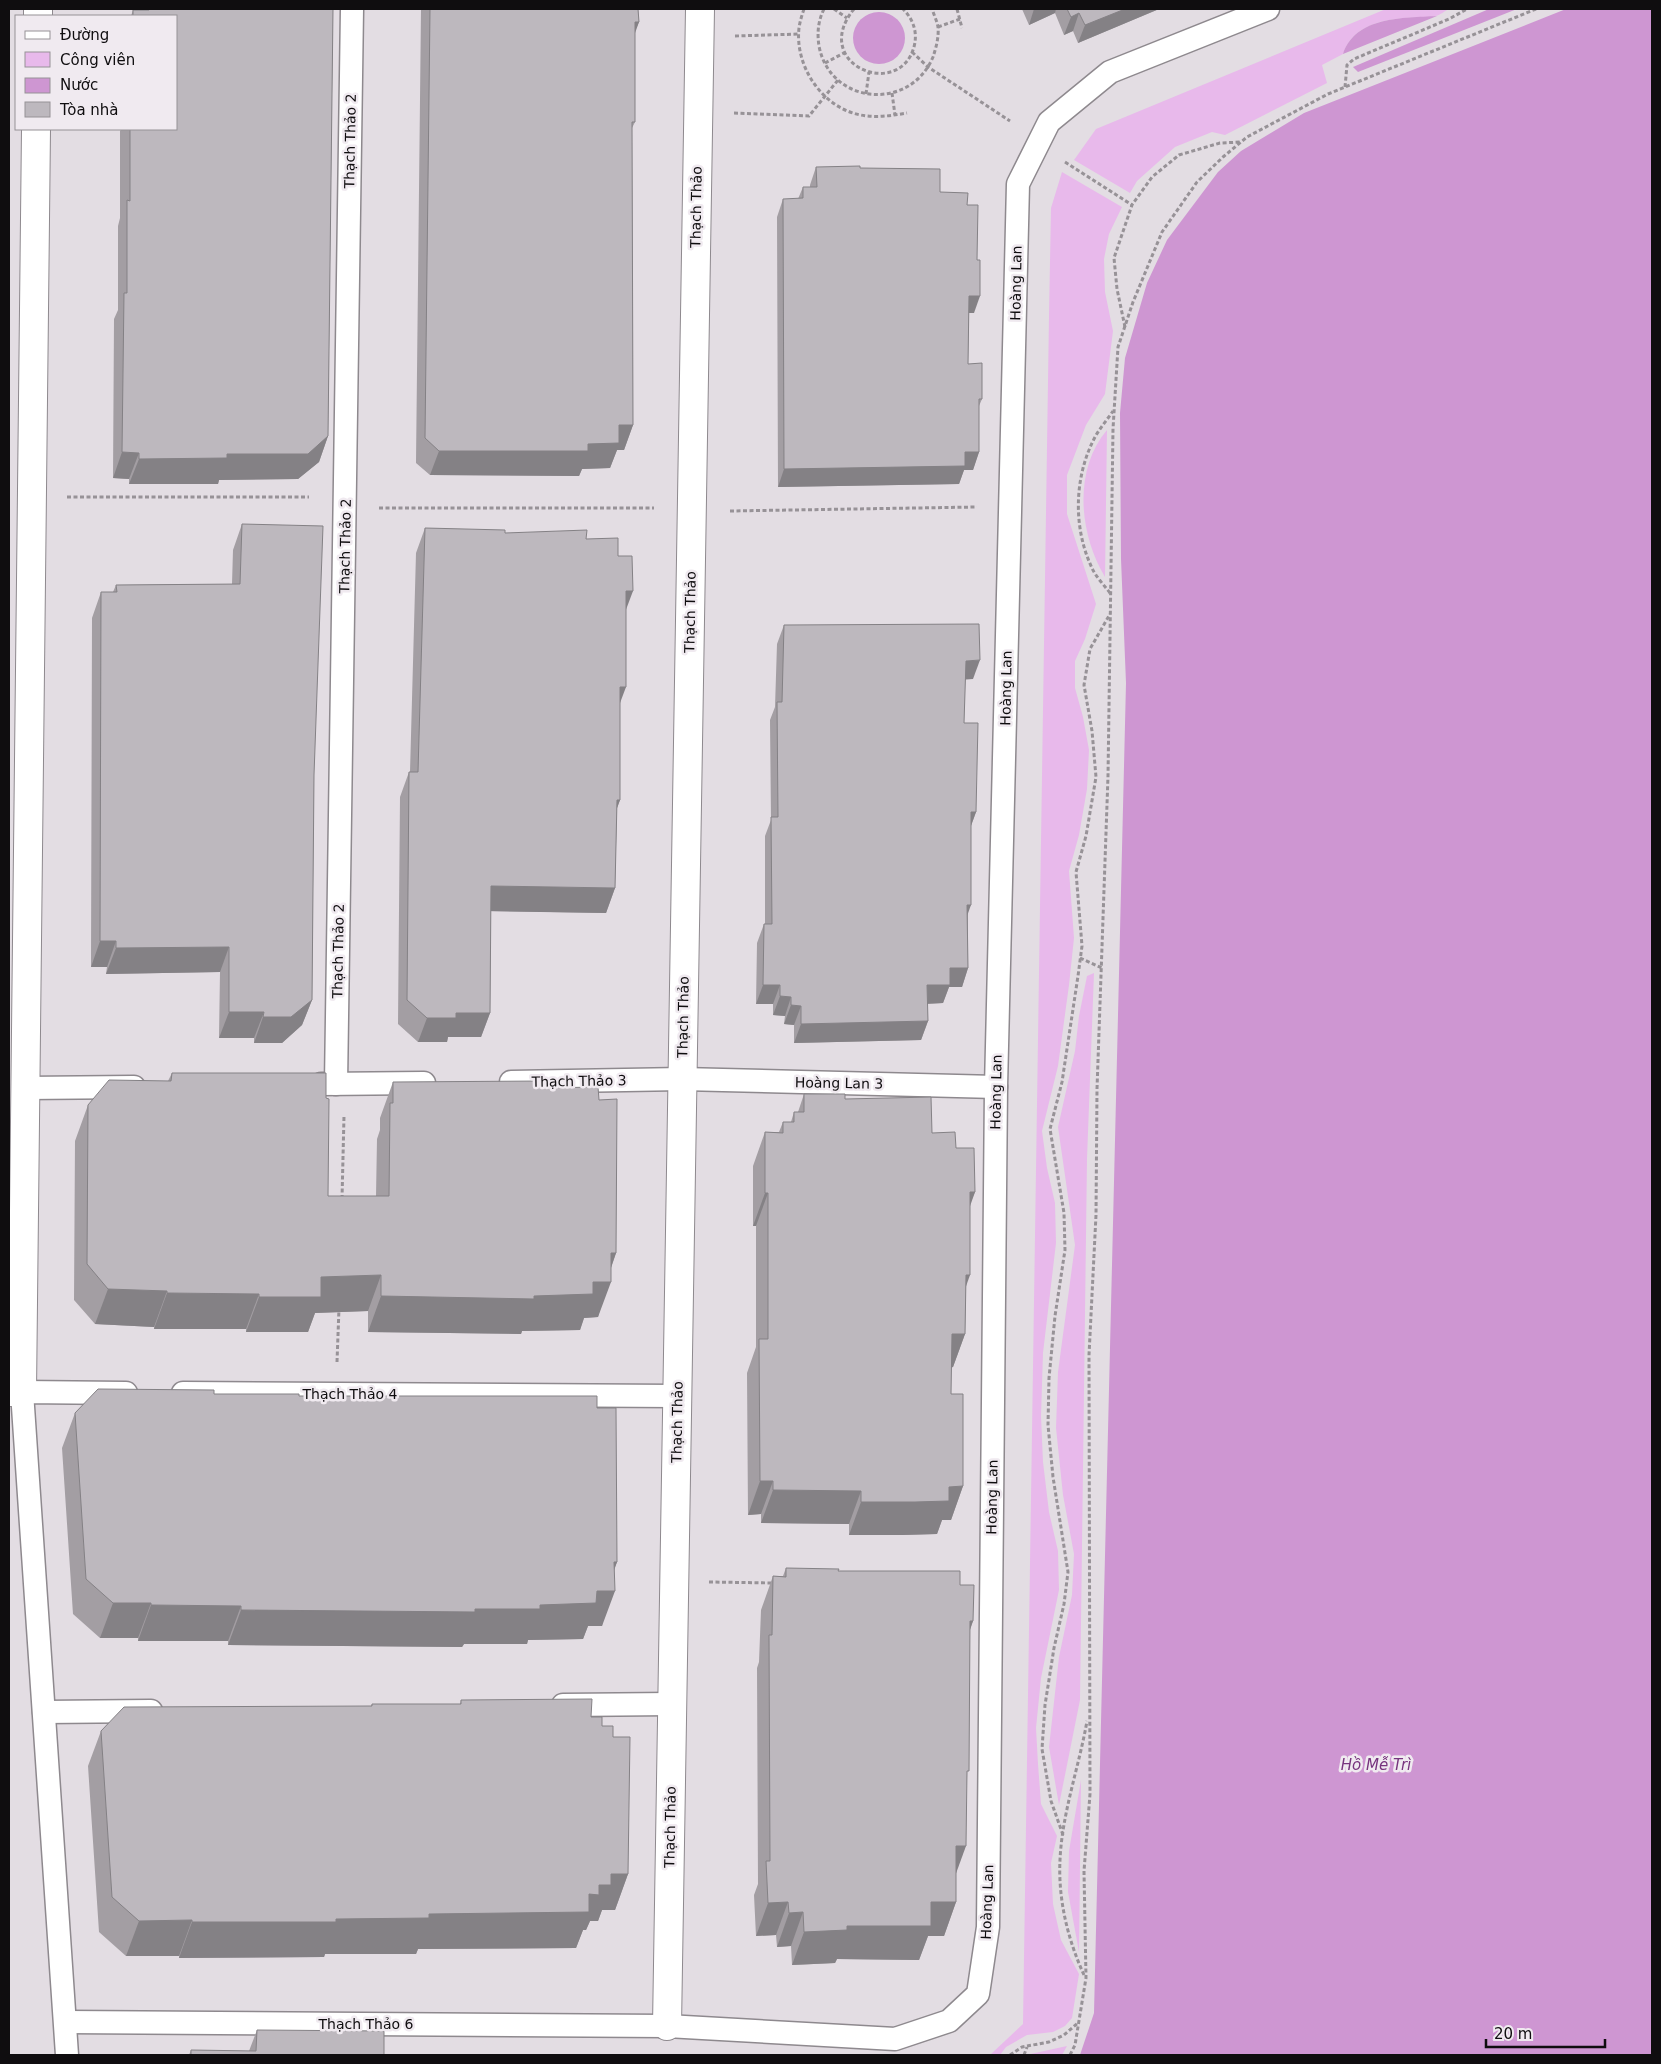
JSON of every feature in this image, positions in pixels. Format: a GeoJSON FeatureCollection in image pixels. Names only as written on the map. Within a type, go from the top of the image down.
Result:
{"type":"FeatureCollection","features":[{"type":"Feature","properties":{"kind":"street","name":"Thạch Thảo"},"geometry":{"type":"LineString","coordinates":[[667,2026],[700,9]]}},
{"type":"Feature","properties":{"kind":"street"},"geometry":{"type":"LineString","coordinates":[[15,1392],[25,1088],[36,130]]}},
{"type":"Feature","properties":{"kind":"lane","name":"Thạch Thảo 2"},"geometry":{"type":"LineString","coordinates":[[336,1084],[352,9]]}},
{"type":"Feature","properties":{"kind":"lane","name":"Hoàng Lan"},"geometry":{"type":"LineString","coordinates":[[667,2026],[895,2039],[948,2021],[978,1994],[988,1927],[996,1087],[1018,184],[1049,122],[1110,72],[1268,9]]}},
{"type":"Feature","properties":{"kind":"lane","name":"Thạch Thảo 3"},"geometry":{"type":"LineString","coordinates":[[494,1082],[682,1080]]}},
{"type":"Feature","properties":{"kind":"lane","name":"Hoàng Lan 3"},"geometry":{"type":"LineString","coordinates":[[682,1080],[996,1087]]}},
{"type":"Feature","properties":{"kind":"lane"},"geometry":{"type":"LineString","coordinates":[[297,1084],[445,1083]]}},
{"type":"Feature","properties":{"kind":"lane"},"geometry":{"type":"LineString","coordinates":[[25,1088],[150,1087]]}},
{"type":"Feature","properties":{"kind":"lane"},"geometry":{"type":"LineString","coordinates":[[15,1392],[44,1712],[68,2055]]}},
{"type":"Feature","properties":{"kind":"lane","name":"Thạch Thảo 4"},"geometry":{"type":"LineString","coordinates":[[15,1392],[677,1396]]}},
{"type":"Feature","properties":{"kind":"lane"},"geometry":{"type":"LineString","coordinates":[[545,1706],[672,1704]]}},
{"type":"Feature","properties":{"kind":"lane"},"geometry":{"type":"LineString","coordinates":[[44,1712],[170,1710]]}},
{"type":"Feature","properties":{"kind":"lane","name":"Thạch Thảo 6"},"geometry":{"type":"LineString","coordinates":[[66,2022],[667,2026]]}},
{"type":"Feature","properties":{"kind":"path"},"geometry":{"type":"LineString","coordinates":[[804,9],[799,34],[800,53],[811,79],[828,100],[853,113],[880,117],[906,113]]}},
{"type":"Feature","properties":{"kind":"path"},"geometry":{"type":"LineString","coordinates":[[824,9],[820,17],[818,36],[824,63],[844,86],[866,94],[880,95],[899,92],[916,82],[928,67],[936,48],[938,27],[932,9]]}},
{"type":"Feature","properties":{"kind":"path"},"geometry":{"type":"LineString","coordinates":[[834,9],[847,18]]}},
{"type":"Feature","properties":{"kind":"path"},"geometry":{"type":"LineString","coordinates":[[854,9],[842,29],[841,42],[844,53],[861,70],[884,74],[906,62],[916,40],[914,27],[903,9]]}},
{"type":"Feature","properties":{"kind":"path"},"geometry":{"type":"LineString","coordinates":[[907,13],[913,9]]}},
{"type":"Feature","properties":{"kind":"path"},"geometry":{"type":"LineString","coordinates":[[958,9],[962,28]]}},
{"type":"Feature","properties":{"kind":"path"},"geometry":{"type":"LineString","coordinates":[[1345,87],[1347,65],[1354,59],[1449,19],[1467,9]]}},
{"type":"Feature","properties":{"kind":"path"},"geometry":{"type":"LineString","coordinates":[[1070,2055],[1075,2045],[1086,1978],[1084,1871],[1090,1794],[1088,1714],[1089,1355],[1096,1215],[1097,1089],[1108,776],[1114,409],[1118,347],[1133,302],[1162,232],[1197,182],[1223,157],[1242,142],[1284,116],[1328,94],[1536,9]]}},
{"type":"Feature","properties":{"kind":"path"},"geometry":{"type":"LineString","coordinates":[[938,27],[960,19]]}},
{"type":"Feature","properties":{"kind":"path"},"geometry":{"type":"LineString","coordinates":[[734,36],[799,34]]}},
{"type":"Feature","properties":{"kind":"path"},"geometry":{"type":"LineString","coordinates":[[912,52],[928,67],[1010,121]]}},
{"type":"Feature","properties":{"kind":"path"},"geometry":{"type":"LineString","coordinates":[[824,63],[844,53]]}},
{"type":"Feature","properties":{"kind":"path"},"geometry":{"type":"LineString","coordinates":[[866,94],[869,72]]}},
{"type":"Feature","properties":{"kind":"path"},"geometry":{"type":"LineString","coordinates":[[733,113],[809,116],[838,80]]}},
{"type":"Feature","properties":{"kind":"path"},"geometry":{"type":"LineString","coordinates":[[892,93],[895,115]]}},
{"type":"Feature","properties":{"kind":"path"},"geometry":{"type":"LineString","coordinates":[[1125,327],[1117,290],[1114,258],[1122,229],[1132,205],[1152,177],[1179,155],[1220,143],[1242,142]]}},
{"type":"Feature","properties":{"kind":"path"},"geometry":{"type":"LineString","coordinates":[[1061,160],[1132,205]]}},
{"type":"Feature","properties":{"kind":"path"},"geometry":{"type":"LineString","coordinates":[[1110,594],[1092,568],[1082,536],[1077,508],[1080,479],[1094,438],[1114,409]]}},
{"type":"Feature","properties":{"kind":"path"},"geometry":{"type":"LineString","coordinates":[[59,497],[308,497]]}},
{"type":"Feature","properties":{"kind":"path"},"geometry":{"type":"LineString","coordinates":[[730,512],[981,507]]}},
{"type":"Feature","properties":{"kind":"path"},"geometry":{"type":"LineString","coordinates":[[380,508],[654,508]]}},
{"type":"Feature","properties":{"kind":"path"},"geometry":{"type":"LineString","coordinates":[[1063,1835],[1051,1801],[1042,1749],[1045,1705],[1054,1648],[1064,1604],[1068,1572],[1053,1478],[1048,1425],[1049,1378],[1055,1316],[1065,1250],[1064,1213],[1050,1129],[1062,1082],[1082,946],[1076,872],[1086,836],[1096,778],[1092,731],[1084,684],[1090,649],[1110,613]]}},
{"type":"Feature","properties":{"kind":"path"},"geometry":{"type":"LineString","coordinates":[[1080,958],[1102,968]]}},
{"type":"Feature","properties":{"kind":"path"},"geometry":{"type":"LineString","coordinates":[[341,1206],[344,1108]]}},
{"type":"Feature","properties":{"kind":"path"},"geometry":{"type":"LineString","coordinates":[[337,1364],[339,1305]]}},
{"type":"Feature","properties":{"kind":"path"},"geometry":{"type":"LineString","coordinates":[[704,1582],[774,1582]]}},
{"type":"Feature","properties":{"kind":"path"},"geometry":{"type":"LineString","coordinates":[[1086,1978],[1073,1951],[1063,1908],[1060,1860],[1069,1801],[1088,1714]]}},
{"type":"Feature","properties":{"kind":"path"},"geometry":{"type":"LineString","coordinates":[[1010,2055],[1022,2047],[1049,2042],[1064,2035],[1079,2022]]}},
{"type":"Feature","properties":{"kind":"path"},"geometry":{"type":"LineString","coordinates":[[1024,2055],[1027,2046]]}},
{"type":"Feature","properties":{"kind":"green space"},"geometry":{"type":"Polygon","coordinates":[[[1386,9],[1449,9],[1432,17],[1395,19],[1376,23],[1360,31],[1347,45],[1343,54],[1322,65],[1327,83],[1225,135],[1212,132],[1175,147],[1137,181],[1130,193],[1074,160],[1096,129],[1386,9]]]}},
{"type":"Feature","properties":{"kind":"green space"},"geometry":{"type":"Polygon","coordinates":[[[1062,172],[1122,207],[1109,234],[1104,259],[1105,292],[1113,331],[1105,394],[1086,425],[1067,475],[1067,514],[1096,604],[1085,639],[1075,661],[1075,688],[1089,750],[1087,789],[1079,835],[1069,871],[1074,938],[1069,985],[1058,1066],[1042,1131],[1047,1168],[1055,1203],[1056,1243],[1043,1353],[1041,1416],[1043,1462],[1049,1512],[1058,1551],[1059,1590],[1041,1678],[1036,1728],[1041,1804],[1057,1836],[1051,1863],[1053,1904],[1061,1940],[1079,1974],[1072,2018],[1065,2026],[1053,2032],[1027,2035],[1006,2047],[1000,2055],[990,2055],[1023,2024],[1051,208],[1062,172]]]}},
{"type":"Feature","properties":{"kind":"green space"},"geometry":{"type":"Polygon","coordinates":[[[1107,430],[1105,577],[1096,560],[1090,542],[1085,522],[1084,502],[1089,464],[1096,446],[1107,430]]]}},
{"type":"Feature","properties":{"kind":"green space"},"geometry":{"type":"Polygon","coordinates":[[[1094,973],[1087,1159],[1080,1700],[1059,1805],[1049,1747],[1059,1657],[1072,1595],[1074,1554],[1063,1495],[1056,1428],[1058,1372],[1075,1245],[1058,1127],[1075,1051],[1079,1016],[1087,976],[1094,973]]]}},
{"type":"Feature","properties":{"kind":"green space"},"geometry":{"type":"Polygon","coordinates":[[[1081,1780],[1079,1952],[1068,1892],[1069,1851],[1081,1780]]]}},
{"type":"Feature","properties":{"kind":"green space"},"geometry":{"type":"Polygon","coordinates":[[[1067,2046],[1062,2055],[1026,2055],[1067,2046]]]}},
{"type":"Feature","properties":{"kind":"water"},"geometry":{"type":"Polygon","coordinates":[[[1489,9],[1517,9],[1358,72],[1353,67],[1489,9]]]}},
{"type":"Feature","properties":{"kind":"water","name":"Hồ Mễ Trì"},"geometry":{"type":"Polygon","coordinates":[[[1566,9],[1652,9],[1652,2055],[1080,2055],[1094,2013],[1126,683],[1121,559],[1120,413],[1125,358],[1147,283],[1167,240],[1218,172],[1241,151],[1304,113],[1566,9]]]}},
{"type":"Feature","properties":{"kind":"water"},"geometry":{"type":"Polygon","coordinates":[[[879,12],[889,14],[897,20],[903,28],[905,38],[903,48],[897,56],[889,62],[879,64],[869,62],[861,56],[855,48],[853,38],[855,28],[861,20],[869,14],[879,12]]]}},
{"type":"Feature","properties":{"kind":"water"},"geometry":{"type":"Polygon","coordinates":[[[1437,16],[1343,54],[1349,42],[1358,32],[1369,26],[1396,19],[1437,16]]]}},
{"type":"Feature","properties":{"kind":"building"},"geometry":{"type":"Polygon","coordinates":[[[333,9],[328,436],[308,454],[227,454],[227,458],[139,459],[139,453],[122,452],[124,293],[127,293],[127,200],[130,201],[130,130],[178,130],[178,15],[133,15],[133,10],[333,9]]]}},
{"type":"Feature","properties":{"kind":"building"},"geometry":{"type":"Polygon","coordinates":[[[430,9],[638,9],[639,22],[635,22],[635,122],[632,122],[633,425],[619,425],[619,443],[588,444],[588,451],[439,451],[425,438],[430,9]]]}},
{"type":"Feature","properties":{"kind":"building"},"geometry":{"type":"Polygon","coordinates":[[[1067,9],[1125,9],[1085,25],[1079,13],[1071,17],[1067,9]]]}},
{"type":"Feature","properties":{"kind":"building"},"geometry":{"type":"Polygon","coordinates":[[[860,166],[860,168],[940,169],[940,192],[968,193],[967,205],[978,205],[977,260],[980,260],[980,296],[969,296],[968,364],[982,363],[982,399],[979,399],[979,452],[965,452],[965,466],[784,469],[783,199],[803,198],[803,187],[817,187],[816,167],[860,166]]]}},
{"type":"Feature","properties":{"kind":"building"},"geometry":{"type":"Polygon","coordinates":[[[242,524],[323,526],[314,775],[312,1000],[291,1017],[263,1017],[264,1012],[229,1012],[229,947],[116,948],[116,941],[100,941],[101,592],[117,592],[116,585],[240,584],[242,524]]]}},
{"type":"Feature","properties":{"kind":"building"},"geometry":{"type":"Polygon","coordinates":[[[425,528],[505,530],[505,533],[587,530],[586,539],[618,538],[618,556],[632,556],[633,591],[626,591],[626,687],[620,687],[620,800],[617,800],[615,888],[491,886],[490,1013],[456,1013],[456,1018],[427,1018],[407,1000],[409,772],[418,772],[425,528]]]}},
{"type":"Feature","properties":{"kind":"building"},"geometry":{"type":"Polygon","coordinates":[[[979,624],[980,660],[966,661],[964,723],[978,723],[976,812],[971,812],[971,905],[967,905],[968,968],[950,968],[950,985],[927,985],[928,1021],[801,1024],[801,1006],[791,1005],[791,997],[780,996],[780,985],[763,985],[764,924],[772,924],[771,817],[778,817],[777,702],[782,702],[784,625],[979,624]]]}},
{"type":"Feature","properties":{"kind":"building"},"geometry":{"type":"Polygon","coordinates":[[[172,1073],[326,1073],[326,1098],[329,1099],[328,1196],[389,1196],[390,1103],[393,1103],[393,1082],[542,1081],[542,1088],[598,1087],[599,1100],[617,1099],[616,1253],[611,1253],[611,1282],[593,1282],[593,1294],[534,1296],[534,1299],[381,1296],[381,1275],[321,1277],[321,1297],[259,1297],[259,1294],[167,1293],[167,1291],[108,1289],[87,1264],[88,1105],[109,1080],[171,1081],[172,1073]]]}},
{"type":"Feature","properties":{"kind":"building"},"geometry":{"type":"Polygon","coordinates":[[[804,1094],[845,1094],[845,1099],[931,1097],[932,1133],[955,1132],[956,1148],[974,1148],[975,1192],[970,1192],[970,1275],[966,1275],[965,1334],[952,1334],[951,1394],[963,1394],[963,1486],[949,1487],[949,1501],[861,1502],[861,1491],[773,1490],[773,1481],[760,1481],[759,1339],[768,1339],[768,1193],[765,1193],[765,1132],[783,1133],[783,1122],[794,1122],[794,1112],[804,1112],[804,1094]]]}},
{"type":"Feature","properties":{"kind":"building"},"geometry":{"type":"Polygon","coordinates":[[[98,1389],[214,1390],[214,1394],[299,1394],[299,1396],[597,1396],[597,1408],[616,1408],[617,1562],[614,1562],[615,1591],[597,1591],[596,1603],[540,1605],[540,1609],[475,1609],[475,1612],[241,1610],[241,1606],[113,1603],[86,1579],[75,1413],[98,1389]]]}},
{"type":"Feature","properties":{"kind":"building"},"geometry":{"type":"Polygon","coordinates":[[[786,1568],[839,1569],[838,1571],[960,1571],[960,1585],[974,1585],[973,1621],[970,1621],[969,1771],[967,1771],[966,1846],[956,1846],[956,1902],[931,1902],[931,1926],[847,1926],[847,1930],[804,1932],[803,1912],[789,1913],[788,1902],[768,1903],[766,1861],[770,1861],[769,1635],[772,1635],[773,1576],[786,1577],[786,1568]]]}},
{"type":"Feature","properties":{"kind":"building"},"geometry":{"type":"Polygon","coordinates":[[[592,1699],[591,1717],[602,1717],[602,1726],[613,1726],[613,1737],[630,1737],[628,1874],[611,1874],[611,1885],[599,1885],[599,1895],[589,1894],[589,1912],[429,1914],[429,1918],[336,1919],[336,1922],[139,1921],[112,1897],[101,1731],[124,1707],[372,1706],[372,1704],[461,1704],[461,1700],[592,1699]]]}},
{"type":"Feature","properties":{"kind":"building"},"geometry":{"type":"Polygon","coordinates":[[[257,2030],[384,2031],[384,2055],[191,2055],[191,2050],[256,2051],[257,2030]]]}}]}
